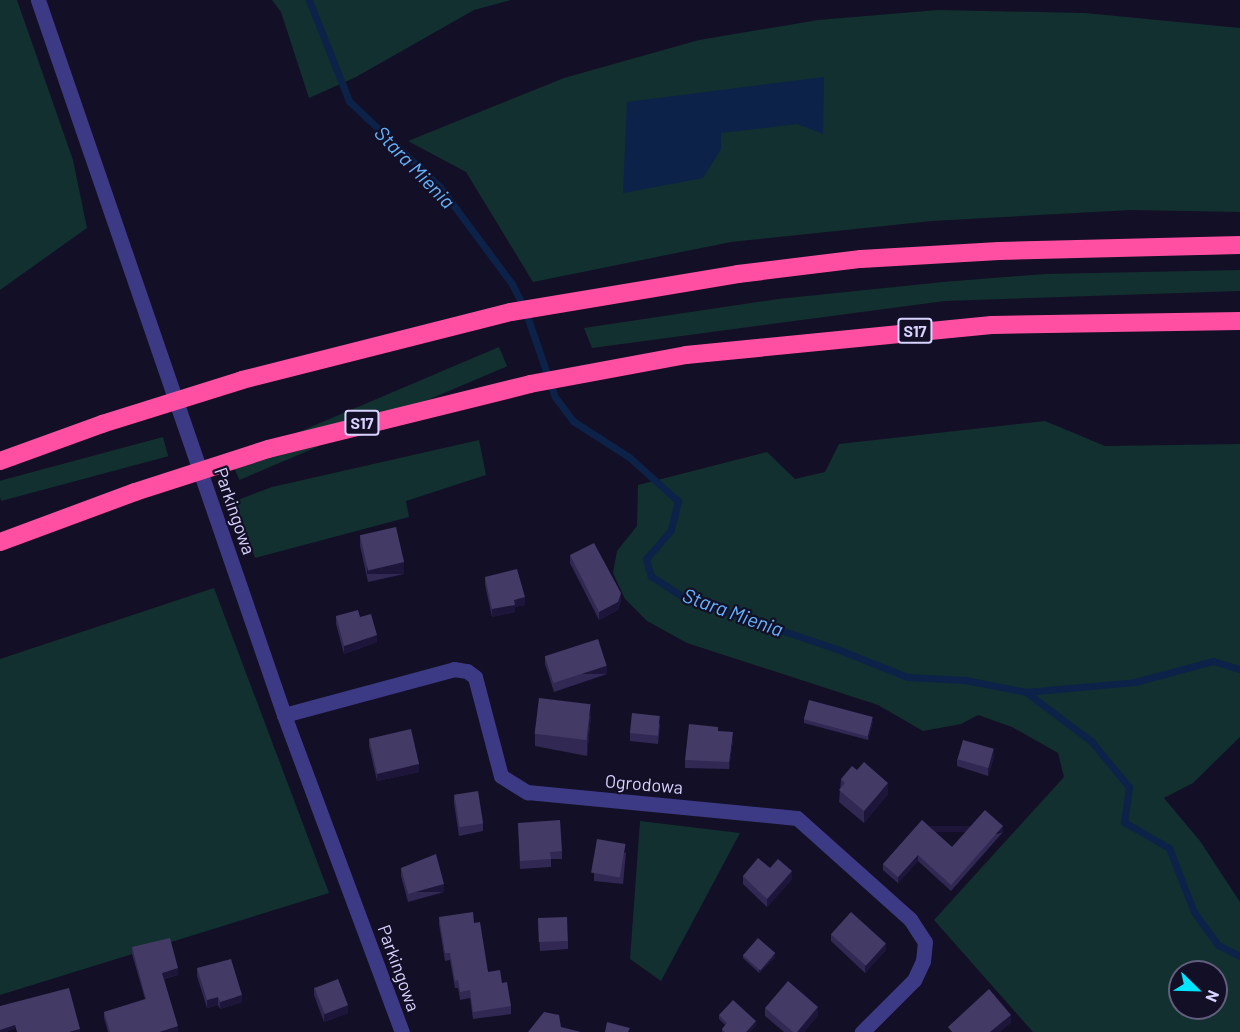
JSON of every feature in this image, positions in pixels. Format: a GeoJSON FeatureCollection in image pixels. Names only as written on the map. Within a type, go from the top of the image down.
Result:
{"type":"FeatureCollection","features":[{"type":"Feature","properties":{"kind":"highway"},"geometry":{"type":"LineString","coordinates":[[0,461],[102,424],[242,380],[426,331],[603,295],[861,259],[1011,250],[1240,245]]}},
{"type":"Feature","properties":{"kind":"highway","name":"S17"},"geometry":{"type":"LineString","coordinates":[[0,542],[135,492],[268,449],[456,400],[592,372],[776,344],[992,325],[1240,321]]}},
{"type":"Feature","properties":{"kind":"street","name":"Parkingowa"},"geometry":{"type":"LineString","coordinates":[[38,0],[284,715],[402,1032]]}},
{"type":"Feature","properties":{"kind":"street","name":"Ogrodowa"},"geometry":{"type":"LineString","coordinates":[[284,715],[454,669],[467,671],[475,677],[501,776],[527,792],[797,818],[909,919],[925,942],[923,961],[914,980],[862,1032]]}},
{"type":"Feature","properties":{"kind":"green space"},"geometry":{"type":"Polygon","coordinates":[[[0,0],[17,0],[73,160],[87,228],[0,290],[0,0]]]}},
{"type":"Feature","properties":{"kind":"green space"},"geometry":{"type":"Polygon","coordinates":[[[272,0],[511,0],[474,10],[356,77],[309,98],[281,12],[272,0]]]}},
{"type":"Feature","properties":{"kind":"green space"},"geometry":{"type":"Polygon","coordinates":[[[938,10],[1085,13],[1240,28],[1240,212],[1131,210],[932,221],[731,242],[533,282],[466,172],[408,141],[564,78],[699,40],[818,20],[938,10]]]}},
{"type":"Feature","properties":{"kind":"green space"},"geometry":{"type":"Polygon","coordinates":[[[1240,270],[1240,291],[945,301],[592,348],[584,328],[778,299],[943,282],[1045,274],[1240,270]]]}},
{"type":"Feature","properties":{"kind":"green space"},"geometry":{"type":"Polygon","coordinates":[[[499,347],[507,366],[239,480],[231,461],[499,347]]]}},
{"type":"Feature","properties":{"kind":"green space"},"geometry":{"type":"Polygon","coordinates":[[[1045,421],[1105,446],[1240,444],[1240,737],[1193,783],[1164,798],[1200,841],[1240,902],[1240,1032],[1033,1032],[934,920],[1064,777],[1058,753],[1012,727],[978,715],[961,724],[923,731],[878,705],[687,643],[647,621],[625,599],[613,573],[617,551],[637,526],[638,485],[767,452],[795,479],[825,472],[839,444],[1045,421]]]}},
{"type":"Feature","properties":{"kind":"green space"},"geometry":{"type":"Polygon","coordinates":[[[163,437],[168,456],[1,501],[0,481],[163,437]]]}},
{"type":"Feature","properties":{"kind":"green space"},"geometry":{"type":"Polygon","coordinates":[[[479,440],[486,475],[406,501],[409,517],[255,558],[235,501],[272,487],[479,440]]]}},
{"type":"Feature","properties":{"kind":"green space"},"geometry":{"type":"Polygon","coordinates":[[[214,588],[329,893],[0,995],[0,659],[214,588]]]}},
{"type":"Feature","properties":{"kind":"green space"},"geometry":{"type":"Polygon","coordinates":[[[640,821],[740,833],[661,981],[630,959],[640,821]]]}},
{"type":"Feature","properties":{"kind":"water"},"geometry":{"type":"Polygon","coordinates":[[[824,77],[823,134],[797,124],[721,133],[721,149],[703,178],[623,193],[627,102],[824,77]]]}},
{"type":"Feature","properties":{"kind":"building"},"geometry":{"type":"Polygon","coordinates":[[[396,527],[404,562],[368,570],[360,535],[396,527]]]}},
{"type":"Feature","properties":{"kind":"building"},"geometry":{"type":"Polygon","coordinates":[[[594,543],[621,593],[618,602],[599,612],[570,555],[594,543]]]}},
{"type":"Feature","properties":{"kind":"building"},"geometry":{"type":"Polygon","coordinates":[[[517,569],[525,597],[514,600],[515,605],[492,609],[485,577],[517,569]]]}},
{"type":"Feature","properties":{"kind":"building"},"geometry":{"type":"Polygon","coordinates":[[[358,610],[360,617],[371,614],[377,635],[344,646],[336,616],[358,610]]]}},
{"type":"Feature","properties":{"kind":"building"},"geometry":{"type":"Polygon","coordinates":[[[598,639],[607,666],[553,683],[545,656],[598,639]]]}},
{"type":"Feature","properties":{"kind":"building"},"geometry":{"type":"Polygon","coordinates":[[[539,698],[591,704],[586,740],[535,734],[539,698]]]}},
{"type":"Feature","properties":{"kind":"building"},"geometry":{"type":"Polygon","coordinates":[[[809,700],[873,717],[868,736],[804,719],[809,700]]]}},
{"type":"Feature","properties":{"kind":"building"},"geometry":{"type":"Polygon","coordinates":[[[632,713],[660,716],[658,736],[630,733],[632,713]]]}},
{"type":"Feature","properties":{"kind":"building"},"geometry":{"type":"Polygon","coordinates":[[[689,724],[718,727],[718,731],[733,732],[729,762],[685,760],[689,724]]]}},
{"type":"Feature","properties":{"kind":"building"},"geometry":{"type":"Polygon","coordinates":[[[411,729],[419,764],[377,774],[369,739],[411,729]]]}},
{"type":"Feature","properties":{"kind":"building"},"geometry":{"type":"Polygon","coordinates":[[[963,740],[994,749],[988,768],[957,759],[963,740]]]}},
{"type":"Feature","properties":{"kind":"building"},"geometry":{"type":"Polygon","coordinates":[[[864,762],[888,783],[864,811],[839,790],[845,783],[841,779],[852,766],[857,770],[864,762]]]}},
{"type":"Feature","properties":{"kind":"building"},"geometry":{"type":"Polygon","coordinates":[[[478,791],[483,824],[459,827],[454,795],[478,791]]]}},
{"type":"Feature","properties":{"kind":"building"},"geometry":{"type":"Polygon","coordinates":[[[985,810],[1003,826],[951,885],[918,855],[898,877],[883,864],[922,820],[952,847],[985,810]]]}},
{"type":"Feature","properties":{"kind":"building"},"geometry":{"type":"Polygon","coordinates":[[[560,820],[562,851],[550,852],[551,859],[520,861],[518,823],[560,820]]]}},
{"type":"Feature","properties":{"kind":"building"},"geometry":{"type":"Polygon","coordinates":[[[597,839],[626,844],[620,878],[591,872],[597,839]]]}},
{"type":"Feature","properties":{"kind":"building"},"geometry":{"type":"Polygon","coordinates":[[[436,854],[444,884],[408,894],[401,868],[436,854]]]}},
{"type":"Feature","properties":{"kind":"building"},"geometry":{"type":"Polygon","coordinates":[[[758,858],[770,868],[778,859],[792,871],[767,899],[743,876],[758,858]]]}},
{"type":"Feature","properties":{"kind":"building"},"geometry":{"type":"Polygon","coordinates":[[[473,912],[474,923],[480,922],[488,972],[500,970],[502,983],[507,982],[511,1006],[473,1012],[470,990],[460,992],[458,980],[455,981],[450,953],[445,953],[439,917],[473,912]]]}},
{"type":"Feature","properties":{"kind":"building"},"geometry":{"type":"Polygon","coordinates":[[[851,912],[886,943],[866,966],[831,934],[851,912]]]}},
{"type":"Feature","properties":{"kind":"building"},"geometry":{"type":"Polygon","coordinates":[[[567,917],[568,941],[539,942],[538,918],[567,917]]]}},
{"type":"Feature","properties":{"kind":"building"},"geometry":{"type":"Polygon","coordinates":[[[170,938],[178,968],[162,973],[178,1026],[159,1032],[110,1032],[104,1012],[146,999],[132,947],[170,938]]]}},
{"type":"Feature","properties":{"kind":"building"},"geometry":{"type":"Polygon","coordinates":[[[758,938],[775,953],[760,970],[743,955],[758,938]]]}},
{"type":"Feature","properties":{"kind":"building"},"geometry":{"type":"Polygon","coordinates":[[[231,959],[242,995],[220,1002],[218,997],[207,1000],[197,968],[231,959]]]}},
{"type":"Feature","properties":{"kind":"building"},"geometry":{"type":"Polygon","coordinates":[[[338,979],[348,1005],[325,1014],[315,988],[338,979]]]}},
{"type":"Feature","properties":{"kind":"building"},"geometry":{"type":"Polygon","coordinates":[[[788,981],[818,1007],[797,1032],[793,1032],[765,1008],[788,981]]]}},
{"type":"Feature","properties":{"kind":"building"},"geometry":{"type":"Polygon","coordinates":[[[69,988],[80,1029],[69,1032],[17,1032],[15,1025],[0,1030],[0,1006],[69,988]]]}},
{"type":"Feature","properties":{"kind":"building"},"geometry":{"type":"Polygon","coordinates":[[[989,989],[1011,1015],[990,1032],[952,1032],[948,1027],[989,989]]]}},
{"type":"Feature","properties":{"kind":"building"},"geometry":{"type":"Polygon","coordinates":[[[733,1000],[756,1021],[746,1032],[725,1032],[722,1029],[727,1023],[719,1015],[733,1000]]]}},
{"type":"Feature","properties":{"kind":"building"},"geometry":{"type":"Polygon","coordinates":[[[544,1012],[559,1015],[561,1027],[581,1032],[528,1032],[544,1012]]]}},
{"type":"Feature","properties":{"kind":"building"},"geometry":{"type":"Polygon","coordinates":[[[607,1022],[630,1028],[628,1032],[605,1032],[607,1022]]]}},
{"type":"Feature","properties":{"kind":"waterway","name":"Stara Mienia"},"geometry":{"type":"LineString","coordinates":[[309,0],[349,101],[440,187],[512,284],[525,310],[555,397],[573,421],[629,457],[678,501],[671,530],[646,559],[651,576],[683,597],[837,649],[907,677],[965,680],[1026,692],[1092,742],[1129,787],[1124,822],[1169,848],[1194,912],[1218,945],[1240,956]]}},
{"type":"Feature","properties":{"kind":"waterway"},"geometry":{"type":"LineString","coordinates":[[1026,692],[1135,682],[1213,661],[1240,669]]}}]}
